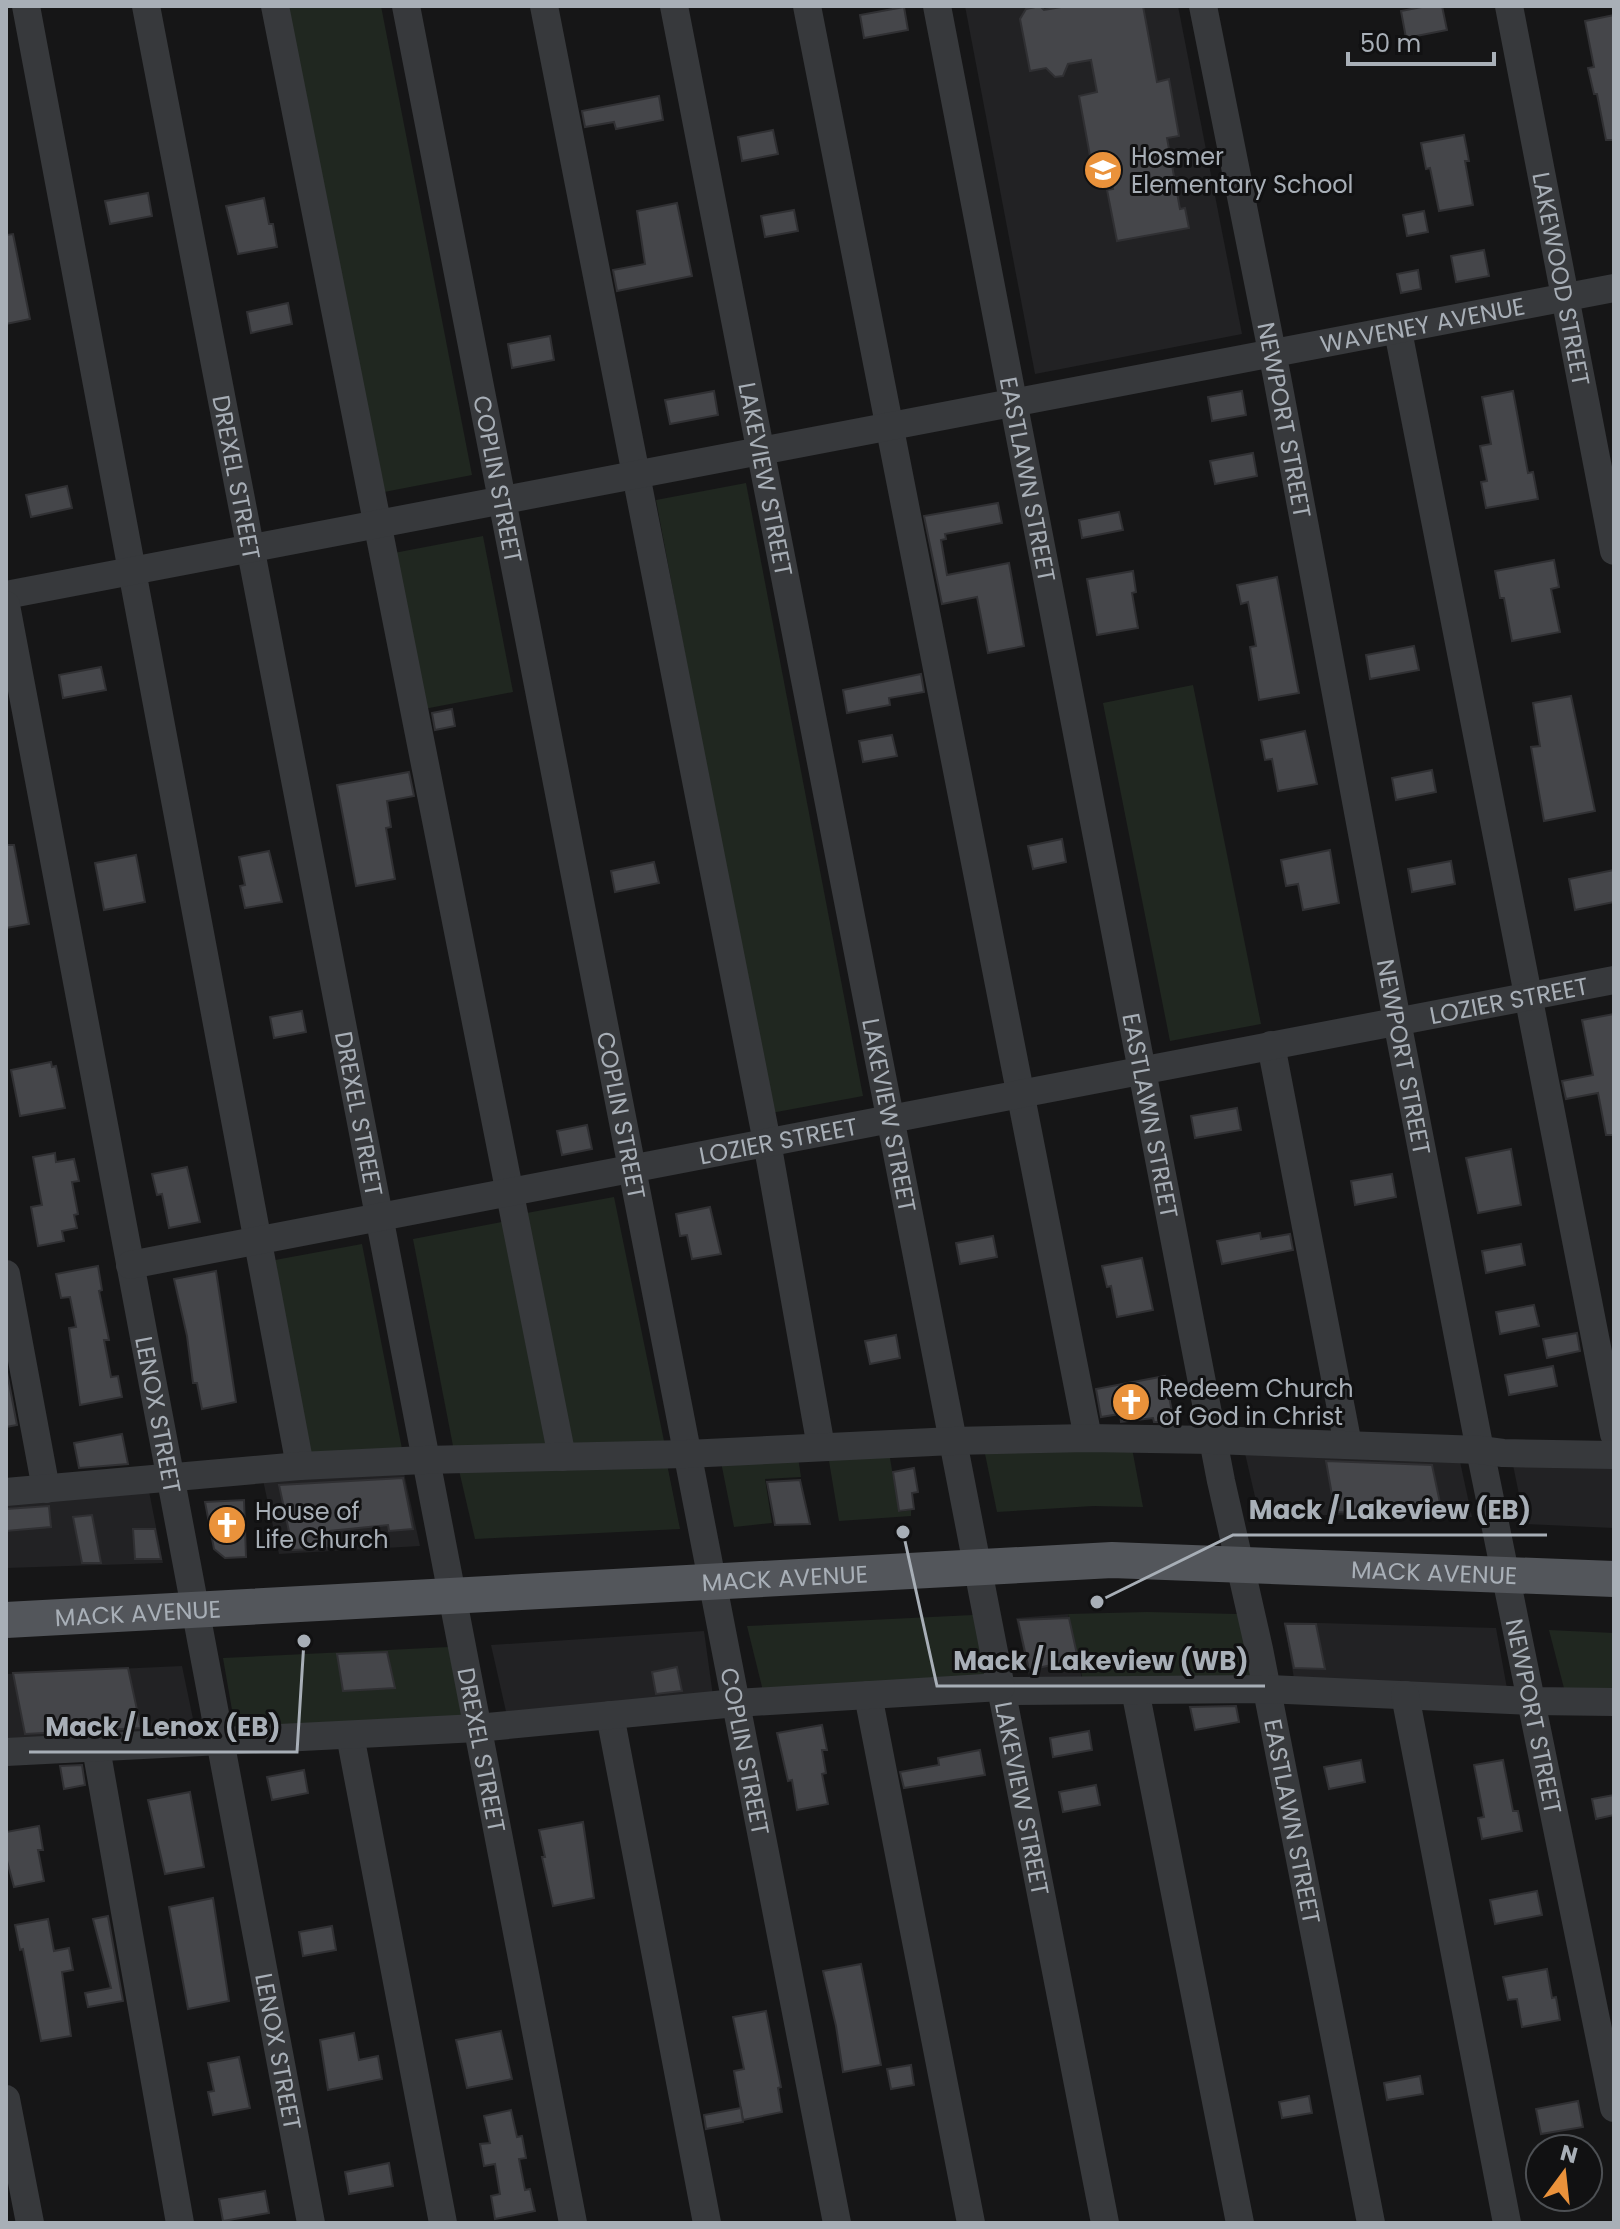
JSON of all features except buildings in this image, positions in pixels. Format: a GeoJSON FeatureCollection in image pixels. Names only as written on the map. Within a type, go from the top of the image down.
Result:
{"type":"FeatureCollection","features":[{"type":"Feature","properties":{"kind":"main road","name":"MACK AVENUE"},"geometry":{"type":"LineString","coordinates":[[6,1620],[1112,1560],[1614,1579]]}},
{"type":"Feature","properties":{"kind":"street"},"geometry":{"type":"LineString","coordinates":[[26,6],[300,1466]]}},
{"type":"Feature","properties":{"kind":"street","name":"DREXEL STREET"},"geometry":{"type":"LineString","coordinates":[[146,6],[573,2223]]}},
{"type":"Feature","properties":{"kind":"street"},"geometry":{"type":"LineString","coordinates":[[275,6],[562,1457]]}},
{"type":"Feature","properties":{"kind":"street","name":"COPLIN STREET"},"geometry":{"type":"LineString","coordinates":[[406,6],[837,2223]]}},
{"type":"Feature","properties":{"kind":"street"},"geometry":{"type":"LineString","coordinates":[[544,6],[767,1142],[821,1447]]}},
{"type":"Feature","properties":{"kind":"street","name":"LAKEVIEW STREET"},"geometry":{"type":"LineString","coordinates":[[674,6],[1105,2223]]}},
{"type":"Feature","properties":{"kind":"street"},"geometry":{"type":"LineString","coordinates":[[807,6],[1088,1438]]}},
{"type":"Feature","properties":{"kind":"street","name":"EASTLAWN STREET"},"geometry":{"type":"LineString","coordinates":[[937,6],[1213,1440],[1267,1689],[1371,2223]]}},
{"type":"Feature","properties":{"kind":"street","name":"NEWPORT STREET"},"geometry":{"type":"LineString","coordinates":[[1203,6],[1273,355],[1480,1450],[1614,2108]]}},
{"type":"Feature","properties":{"kind":"street","name":"LAKEWOOD STREET"},"geometry":{"type":"LineString","coordinates":[[1509,6],[1614,551]]}},
{"type":"Feature","properties":{"kind":"street","name":"WAVENEY AVENUE"},"geometry":{"type":"LineString","coordinates":[[6,595],[1614,288]]}},
{"type":"Feature","properties":{"kind":"street"},"geometry":{"type":"LineString","coordinates":[[1398,331],[1614,1434]]}},
{"type":"Feature","properties":{"kind":"street","name":"LENOX STREET"},"geometry":{"type":"LineString","coordinates":[[6,605],[311,2223]]}},
{"type":"Feature","properties":{"kind":"street","name":"LOZIER STREET"},"geometry":{"type":"LineString","coordinates":[[130,1265],[1614,980]]}},
{"type":"Feature","properties":{"kind":"street"},"geometry":{"type":"LineString","coordinates":[[1271,1045],[1348,1445]]}},
{"type":"Feature","properties":{"kind":"street"},"geometry":{"type":"LineString","coordinates":[[6,1274],[46,1489]]}},
{"type":"Feature","properties":{"kind":"street"},"geometry":{"type":"LineString","coordinates":[[6,1492],[300,1466],[687,1454],[953,1441],[1088,1438],[1213,1440],[1614,1455]]}},
{"type":"Feature","properties":{"kind":"street"},"geometry":{"type":"LineString","coordinates":[[6,1752],[477,1728],[736,1703],[1002,1689],[1267,1689],[1614,1702]]}},
{"type":"Feature","properties":{"kind":"street"},"geometry":{"type":"LineString","coordinates":[[1135,1690],[1240,2223]]}},
{"type":"Feature","properties":{"kind":"street"},"geometry":{"type":"LineString","coordinates":[[868,1695],[971,2223]]}},
{"type":"Feature","properties":{"kind":"street"},"geometry":{"type":"LineString","coordinates":[[1405,1695],[1507,2223]]}},
{"type":"Feature","properties":{"kind":"street"},"geometry":{"type":"LineString","coordinates":[[610,1715],[707,2223]]}},
{"type":"Feature","properties":{"kind":"street"},"geometry":{"type":"LineString","coordinates":[[350,1735],[443,2223]]}},
{"type":"Feature","properties":{"kind":"street"},"geometry":{"type":"LineString","coordinates":[[96,1748],[180,2223]]}},
{"type":"Feature","properties":{"kind":"street"},"geometry":{"type":"LineString","coordinates":[[6,2099],[30,2223]]}},
{"type":"Feature","properties":{"kind":"shaded area"},"geometry":{"type":"Polygon","coordinates":[[[284,6],[381,6],[472,475],[379,493],[284,6]]]}},
{"type":"Feature","properties":{"kind":"shaded area","name":"Hosmer Elementary School"},"geometry":{"type":"Polygon","coordinates":[[[965,6],[1178,6],[1242,334],[1035,374],[965,6]]]}},
{"type":"Feature","properties":{"kind":"shaded area"},"geometry":{"type":"Polygon","coordinates":[[[746,483],[863,1096],[771,1113],[656,500],[746,483]]]}},
{"type":"Feature","properties":{"kind":"shaded area"},"geometry":{"type":"Polygon","coordinates":[[[483,536],[513,692],[424,709],[394,553],[483,536]]]}},
{"type":"Feature","properties":{"kind":"shaded area"},"geometry":{"type":"Polygon","coordinates":[[[1193,685],[1261,1024],[1170,1041],[1103,703],[1193,685]]]}},
{"type":"Feature","properties":{"kind":"shaded area"},"geometry":{"type":"Polygon","coordinates":[[[614,1197],[664,1441],[567,1445],[521,1214],[614,1197]]]}},
{"type":"Feature","properties":{"kind":"shaded area"},"geometry":{"type":"Polygon","coordinates":[[[507,1221],[553,1446],[454,1451],[413,1239],[507,1221]]]}},
{"type":"Feature","properties":{"kind":"shaded area"},"geometry":{"type":"Polygon","coordinates":[[[362,1244],[403,1454],[310,1459],[275,1260],[362,1244]]]}},
{"type":"Feature","properties":{"kind":"shaded area"},"geometry":{"type":"Polygon","coordinates":[[[1131,1443],[1143,1507],[1093,1506],[997,1512],[984,1449],[1131,1443]]]}},
{"type":"Feature","properties":{"kind":"shaded area"},"geometry":{"type":"Polygon","coordinates":[[[1244,1449],[1459,1457],[1472,1517],[1259,1514],[1244,1449]]]}},
{"type":"Feature","properties":{"kind":"shaded area"},"geometry":{"type":"Polygon","coordinates":[[[889,1452],[899,1512],[911,1510],[911,1516],[839,1521],[828,1455],[889,1452]]]}},
{"type":"Feature","properties":{"kind":"shaded area"},"geometry":{"type":"Polygon","coordinates":[[[798,1457],[801,1477],[765,1479],[772,1523],[734,1527],[721,1462],[798,1457]]]}},
{"type":"Feature","properties":{"kind":"shaded area"},"geometry":{"type":"Polygon","coordinates":[[[666,1459],[680,1529],[475,1539],[458,1466],[666,1459]]]}},
{"type":"Feature","properties":{"kind":"shaded area"},"geometry":{"type":"Polygon","coordinates":[[[1512,1460],[1614,1461],[1614,1528],[1525,1524],[1512,1460]]]}},
{"type":"Feature","properties":{"kind":"shaded area"},"geometry":{"type":"Polygon","coordinates":[[[404,1473],[420,1546],[279,1554],[263,1480],[404,1473]]]}},
{"type":"Feature","properties":{"kind":"shaded area"},"geometry":{"type":"Polygon","coordinates":[[[149,1491],[163,1563],[6,1568],[6,1502],[149,1491]]]}},
{"type":"Feature","properties":{"kind":"shaded area"},"geometry":{"type":"Polygon","coordinates":[[[1068,1614],[1083,1684],[1031,1685],[1016,1618],[1068,1614]]]}},
{"type":"Feature","properties":{"kind":"shaded area"},"geometry":{"type":"Polygon","coordinates":[[[1068,1614],[1237,1614],[1245,1623],[1256,1686],[1085,1690],[1068,1614]]]}},
{"type":"Feature","properties":{"kind":"shaded area"},"geometry":{"type":"Polygon","coordinates":[[[973,1615],[990,1678],[764,1695],[747,1626],[973,1615]]]}},
{"type":"Feature","properties":{"kind":"shaded area"},"geometry":{"type":"Polygon","coordinates":[[[1284,1622],[1496,1628],[1508,1694],[1295,1684],[1284,1622]]]}},
{"type":"Feature","properties":{"kind":"shaded area"},"geometry":{"type":"Polygon","coordinates":[[[1549,1630],[1614,1633],[1614,1696],[1566,1696],[1549,1630]]]}},
{"type":"Feature","properties":{"kind":"shaded area"},"geometry":{"type":"Polygon","coordinates":[[[704,1631],[713,1696],[507,1716],[491,1645],[704,1631]]]}},
{"type":"Feature","properties":{"kind":"shaded area"},"geometry":{"type":"Polygon","coordinates":[[[449,1647],[464,1717],[236,1733],[223,1658],[449,1647]]]}},
{"type":"Feature","properties":{"kind":"shaded area"},"geometry":{"type":"Polygon","coordinates":[[[182,1666],[197,1738],[6,1745],[6,1674],[182,1666]]]}},
{"type":"Feature","properties":{"kind":"place","name":"Hosmer Elementary School"},"geometry":{"type":"Point","coordinates":[1103,170]}},
{"type":"Feature","properties":{"kind":"place","name":"Redeem Church of God in Christ"},"geometry":{"type":"Point","coordinates":[1131,1402]}},
{"type":"Feature","properties":{"kind":"place","name":"House of Life Church"},"geometry":{"type":"Point","coordinates":[227,1525]}},
{"type":"Feature","properties":{"kind":"place","name":"Mack / Lakeview (WB)"},"geometry":{"type":"Point","coordinates":[903,1532]}},
{"type":"Feature","properties":{"kind":"place","name":"Mack / Lakeview (EB)"},"geometry":{"type":"Point","coordinates":[1097,1602]}},
{"type":"Feature","properties":{"kind":"place","name":"Mack / Lenox (EB)"},"geometry":{"type":"Point","coordinates":[304,1641]}}]}
